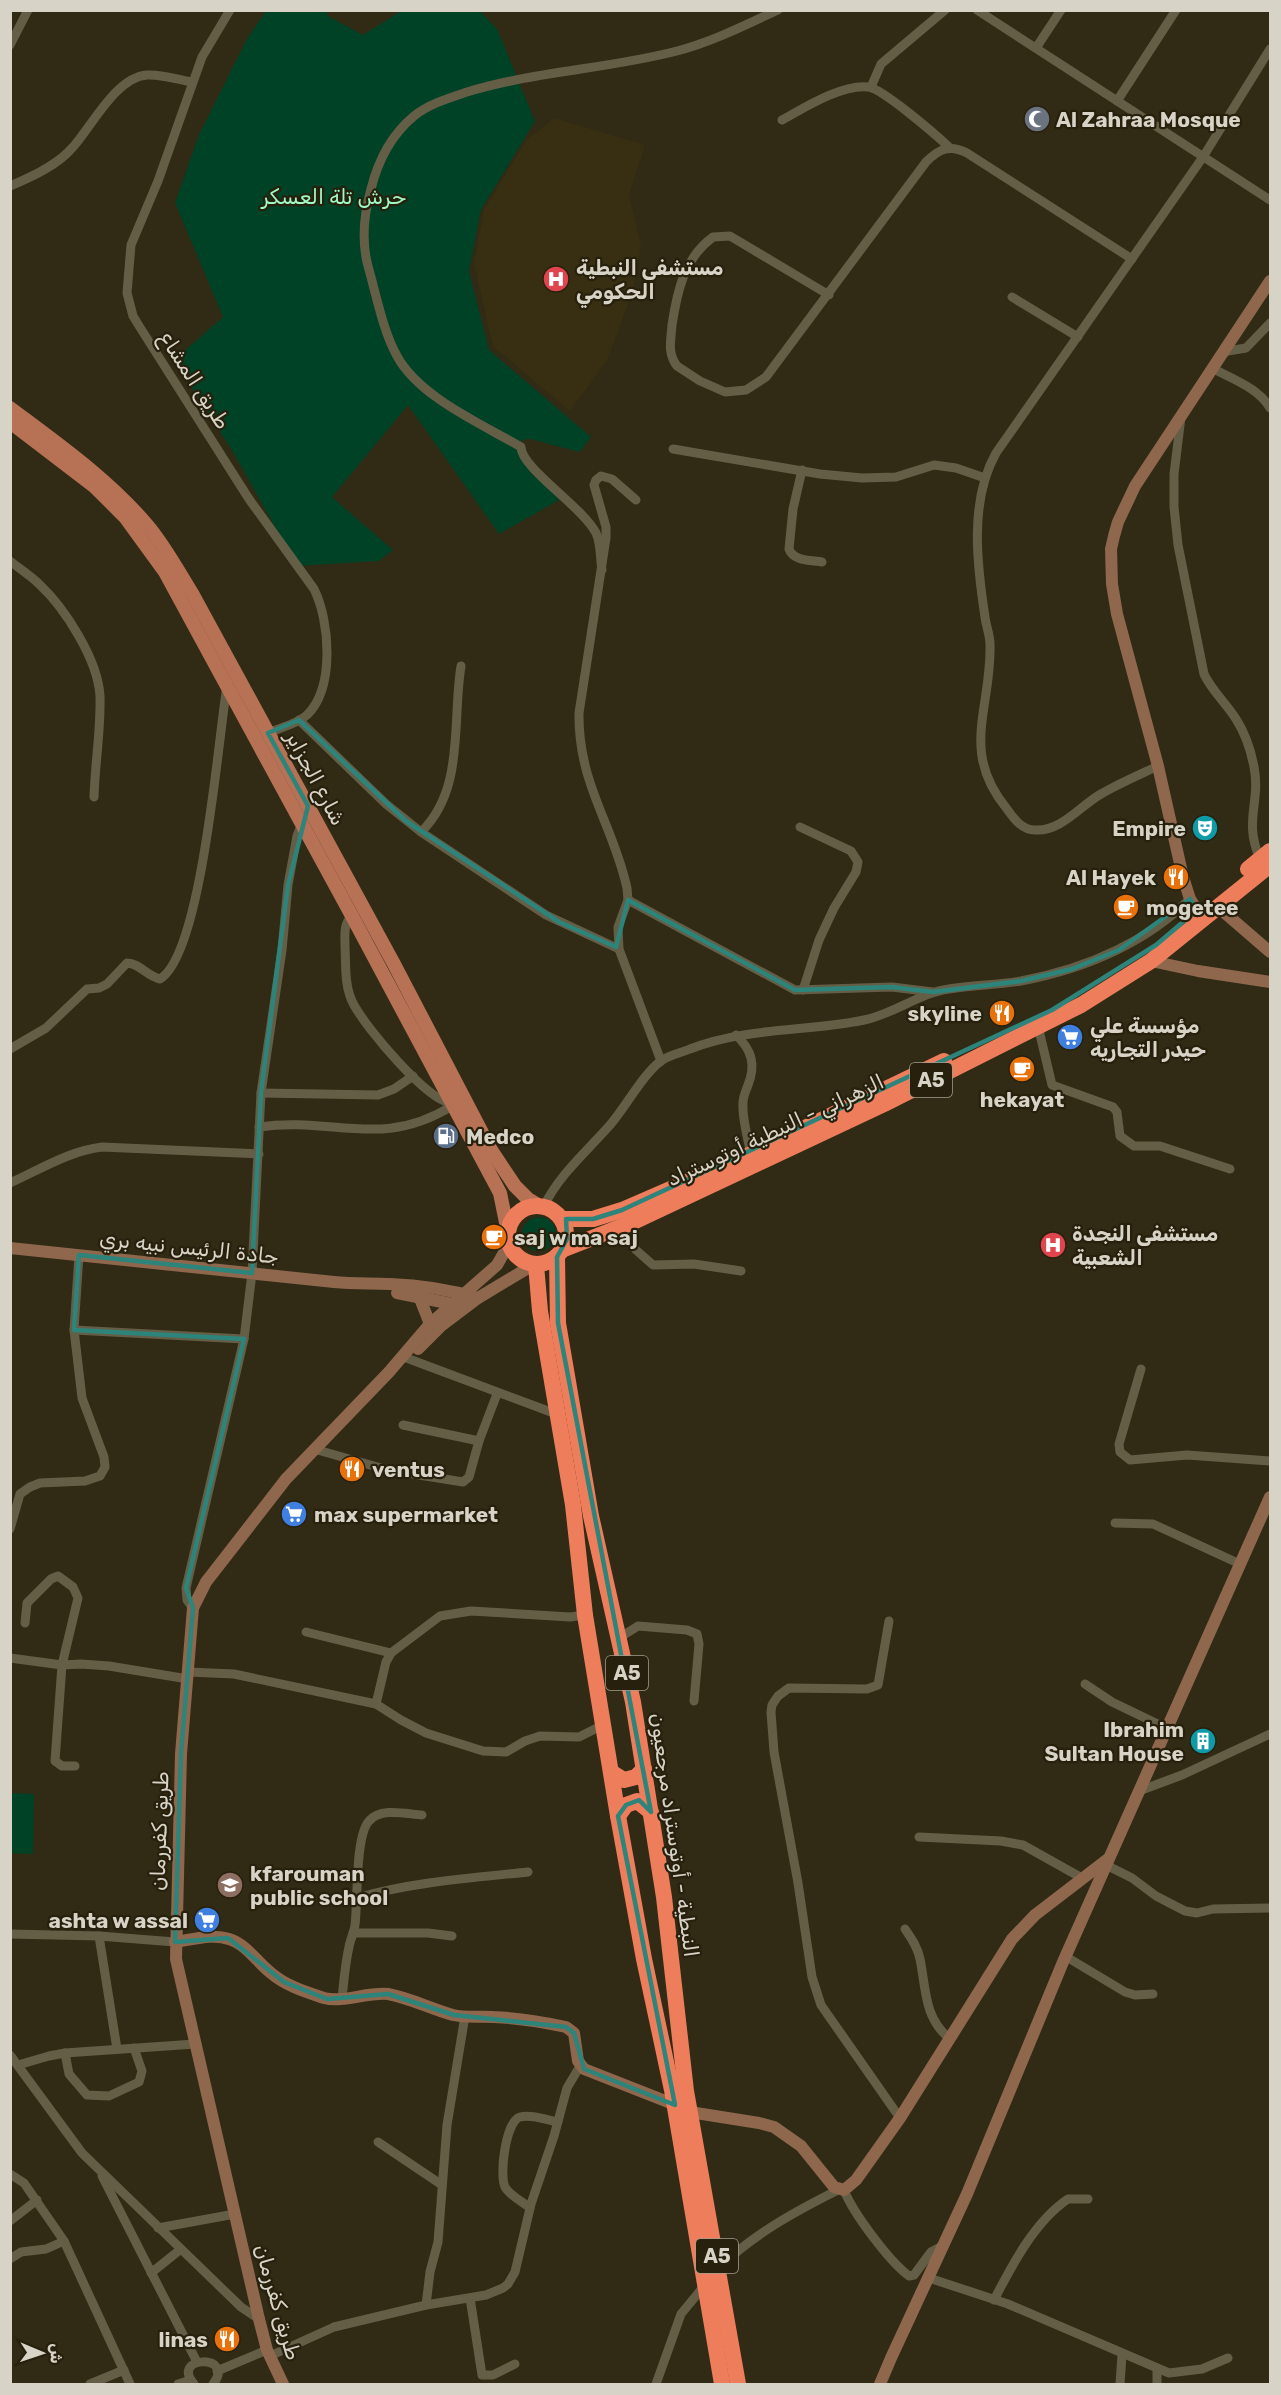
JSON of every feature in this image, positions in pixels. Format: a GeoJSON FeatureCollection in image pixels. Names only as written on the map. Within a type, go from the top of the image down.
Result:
{"type":"FeatureCollection","features":[{"type":"Feature","properties":{"kind":"highway","name":"الزهراني - النبطية أوتوستراد"},"geometry":{"type":"LineString","coordinates":[[563,1219],[593,1219],[622,1210],[751,1154],[1052,1010],[1156,945],[1194,904],[1267,858]]}},
{"type":"Feature","properties":{"kind":"highway","name":"الزهراني - النبطية أوتوستراد"},"geometry":{"type":"LineString","coordinates":[[560,1253],[620,1228],[884,1104],[1081,1005],[1151,961],[1218,907],[1267,858]]}},
{"type":"Feature","properties":{"kind":"highway"},"geometry":{"type":"LineString","coordinates":[[534,1265],[521,1260],[512,1250],[508,1234],[511,1221],[518,1212],[527,1207],[541,1206],[555,1211],[563,1219]]}},
{"type":"Feature","properties":{"kind":"highway","name":"A5"},"geometry":{"type":"LineString","coordinates":[[534,1265],[543,1264],[560,1253],[567,1239],[563,1219]]}},
{"type":"Feature","properties":{"kind":"highway","name":"النبطية - أوتوستراد مرجعيون"},"geometry":{"type":"LineString","coordinates":[[560,1253],[558,1323],[562,1351],[591,1516],[620,1638],[645,1768],[664,1896],[679,2091]]}},
{"type":"Feature","properties":{"kind":"highway","name":"النبطية - أوتوستراد مرجعيون"},"geometry":{"type":"LineString","coordinates":[[534,1265],[581,1563],[585,1615],[618,1816],[646,1970],[679,2091],[705,2285],[722,2385]]}},
{"type":"Feature","properties":{"kind":"highway"},"geometry":{"type":"LineString","coordinates":[[611,1772],[624,1780],[636,1777],[645,1768]]}},
{"type":"Feature","properties":{"kind":"highway"},"geometry":{"type":"LineString","coordinates":[[618,1816],[626,1805],[637,1801],[651,1812]]}},
{"type":"Feature","properties":{"kind":"highway","name":"النبطية - أوتوستراد مرجعيون"},"geometry":{"type":"LineString","coordinates":[[686,2130],[719,2268],[738,2385]]}},
{"type":"Feature","properties":{"kind":"main road","name":"شارع الجزاير"},"geometry":{"type":"LineString","coordinates":[[10,408],[85,464],[148,526],[194,595],[394,964],[491,1150],[515,1186],[528,1199],[541,1206]]}},
{"type":"Feature","properties":{"kind":"main road","name":"شارع الجزاير"},"geometry":{"type":"LineString","coordinates":[[10,422],[95,487],[125,517],[170,580],[500,1193],[508,1234]]}},
{"type":"Feature","properties":{"kind":"street"},"geometry":{"type":"LineString","coordinates":[[10,45],[28,10]]}},
{"type":"Feature","properties":{"kind":"street","name":"طريق المشاع"},"geometry":{"type":"LineString","coordinates":[[230,10],[202,57],[168,153],[131,245],[127,293],[133,316],[141,329],[249,499],[317,595],[326,637],[326,670],[318,699],[307,715],[268,733]]}},
{"type":"Feature","properties":{"kind":"street"},"geometry":{"type":"LineString","coordinates":[[602,570],[596,534],[575,506],[532,468],[522,455],[521,447],[435,395],[412,376],[397,356],[366,258],[365,218],[373,180],[380,159],[392,139],[423,110],[447,99],[530,77],[600,67],[677,51],[701,44],[778,10]]}},
{"type":"Feature","properties":{"kind":"street"},"geometry":{"type":"LineString","coordinates":[[870,87],[881,64],[945,10]]}},
{"type":"Feature","properties":{"kind":"street"},"geometry":{"type":"LineString","coordinates":[[977,10],[1270,200]]}},
{"type":"Feature","properties":{"kind":"street"},"geometry":{"type":"LineString","coordinates":[[1036,48],[1061,10]]}},
{"type":"Feature","properties":{"kind":"street"},"geometry":{"type":"LineString","coordinates":[[1117,100],[1176,10]]}},
{"type":"Feature","properties":{"kind":"street"},"geometry":{"type":"LineString","coordinates":[[1158,765],[1100,795],[1050,828],[1035,831],[1023,827],[1001,803],[989,782],[980,748],[990,650],[978,543],[979,512],[984,478],[996,453],[1203,157],[1270,49]]}},
{"type":"Feature","properties":{"kind":"street"},"geometry":{"type":"LineString","coordinates":[[10,186],[47,168],[72,149],[106,103],[128,82],[147,75],[192,82]]}},
{"type":"Feature","properties":{"kind":"street"},"geometry":{"type":"LineString","coordinates":[[782,120],[849,88],[870,87],[913,116],[950,147],[967,153],[1132,259]]}},
{"type":"Feature","properties":{"kind":"street"},"geometry":{"type":"LineString","coordinates":[[829,295],[730,236],[713,237],[690,262],[680,283],[670,348],[672,360],[676,366],[715,388],[733,392],[754,387],[766,377],[829,295],[926,162],[936,152],[950,147]]}},
{"type":"Feature","properties":{"kind":"street"},"geometry":{"type":"LineString","coordinates":[[628,900],[795,990],[892,987],[933,992],[1021,981],[1072,969],[1119,950],[1194,904],[1182,877],[1158,765],[1117,614],[1112,584],[1111,549],[1118,522],[1135,486],[1270,281]]}},
{"type":"Feature","properties":{"kind":"street"},"geometry":{"type":"LineString","coordinates":[[1012,297],[1078,337]]}},
{"type":"Feature","properties":{"kind":"street"},"geometry":{"type":"LineString","coordinates":[[1222,352],[1246,348],[1270,323]]}},
{"type":"Feature","properties":{"kind":"street"},"geometry":{"type":"LineString","coordinates":[[1212,368],[1257,393],[1265,399],[1270,408]]}},
{"type":"Feature","properties":{"kind":"street"},"geometry":{"type":"LineString","coordinates":[[1181,417],[1174,474],[1174,507],[1178,545],[1204,674],[1210,687],[1237,719],[1251,753],[1256,781],[1251,830],[1254,844],[1267,858]]}},
{"type":"Feature","properties":{"kind":"street"},"geometry":{"type":"LineString","coordinates":[[674,449],[852,477],[888,478],[940,465],[984,478]]}},
{"type":"Feature","properties":{"kind":"street"},"geometry":{"type":"LineString","coordinates":[[802,470],[793,509],[789,549],[795,557],[822,561]]}},
{"type":"Feature","properties":{"kind":"street"},"geometry":{"type":"LineString","coordinates":[[636,500],[612,479],[601,476],[596,480],[596,494],[606,527],[602,570],[579,713],[579,739],[589,784],[625,878],[628,900],[618,927],[619,949],[661,1061]]}},
{"type":"Feature","properties":{"kind":"street"},"geometry":{"type":"LineString","coordinates":[[10,561],[40,585],[58,605],[89,656],[98,681],[100,695],[94,797]]}},
{"type":"Feature","properties":{"kind":"street"},"geometry":{"type":"LineString","coordinates":[[421,832],[440,810],[449,783],[461,666]]}},
{"type":"Feature","properties":{"kind":"street"},"geometry":{"type":"LineString","coordinates":[[10,1049],[46,1028],[87,989],[99,988],[107,984],[126,963],[136,964],[147,974],[160,979],[172,965],[194,911],[227,686]]}},
{"type":"Feature","properties":{"kind":"street"},"geometry":{"type":"LineString","coordinates":[[299,720],[386,804],[421,832],[546,915],[619,949]]}},
{"type":"Feature","properties":{"kind":"street"},"geometry":{"type":"LineString","coordinates":[[193,1608],[187,1600],[186,1588],[190,1566],[244,1339],[252,1274],[261,1093],[282,950],[288,885],[293,854],[302,823]]}},
{"type":"Feature","properties":{"kind":"street"},"geometry":{"type":"LineString","coordinates":[[800,827],[851,851],[858,862],[856,872],[834,908],[819,940],[803,990]]}},
{"type":"Feature","properties":{"kind":"street"},"geometry":{"type":"LineString","coordinates":[[1218,907],[1270,952]]}},
{"type":"Feature","properties":{"kind":"street"},"geometry":{"type":"LineString","coordinates":[[352,916],[346,926],[345,963],[346,981],[353,1004],[379,1041],[413,1076],[436,1098],[451,1104]]}},
{"type":"Feature","properties":{"kind":"street"},"geometry":{"type":"LineString","coordinates":[[1151,961],[1270,982]]}},
{"type":"Feature","properties":{"kind":"street"},"geometry":{"type":"LineString","coordinates":[[541,1206],[661,1061],[710,1041],[736,1035],[845,1024],[869,1019],[933,992]]}},
{"type":"Feature","properties":{"kind":"street"},"geometry":{"type":"LineString","coordinates":[[1038,1026],[1052,1085],[1113,1107],[1117,1112],[1120,1136],[1128,1143],[1134,1146],[1160,1146],[1230,1169]]}},
{"type":"Feature","properties":{"kind":"street"},"geometry":{"type":"LineString","coordinates":[[736,1035],[745,1043],[752,1057],[752,1075],[744,1095],[743,1105],[751,1154]]}},
{"type":"Feature","properties":{"kind":"street"},"geometry":{"type":"LineString","coordinates":[[261,1093],[378,1095],[394,1089],[413,1076]]}},
{"type":"Feature","properties":{"kind":"street"},"geometry":{"type":"LineString","coordinates":[[259,1127],[300,1124],[363,1130],[397,1129],[426,1120],[451,1104]]}},
{"type":"Feature","properties":{"kind":"street"},"geometry":{"type":"LineString","coordinates":[[10,1183],[72,1154],[102,1147],[259,1154]]}},
{"type":"Feature","properties":{"kind":"street"},"geometry":{"type":"LineString","coordinates":[[620,1228],[629,1242],[649,1263],[694,1264],[741,1271]]}},
{"type":"Feature","properties":{"kind":"street"},"geometry":{"type":"LineString","coordinates":[[405,1358],[430,1324],[462,1293],[497,1265],[505,1251],[508,1234]]}},
{"type":"Feature","properties":{"kind":"street","name":"جادة الرئيس نبيه بري"},"geometry":{"type":"LineString","coordinates":[[10,1248],[364,1285]]}},
{"type":"Feature","properties":{"kind":"street"},"geometry":{"type":"LineString","coordinates":[[10,1529],[20,1494],[30,1487],[40,1483],[85,1481],[100,1476],[105,1467],[104,1457],[82,1398],[74,1330],[79,1256]]}},
{"type":"Feature","properties":{"kind":"street"},"geometry":{"type":"LineString","coordinates":[[405,1358],[441,1326],[478,1298],[534,1265]]}},
{"type":"Feature","properties":{"kind":"street"},"geometry":{"type":"LineString","coordinates":[[364,1285],[389,1284],[462,1293],[478,1298]]}},
{"type":"Feature","properties":{"kind":"street"},"geometry":{"type":"LineString","coordinates":[[364,1285],[467,1308]]}},
{"type":"Feature","properties":{"kind":"street"},"geometry":{"type":"LineString","coordinates":[[419,1296],[430,1324]]}},
{"type":"Feature","properties":{"kind":"street"},"geometry":{"type":"LineString","coordinates":[[74,1330],[244,1339]]}},
{"type":"Feature","properties":{"kind":"street"},"geometry":{"type":"LineString","coordinates":[[405,1358],[559,1416]]}},
{"type":"Feature","properties":{"kind":"street","name":"طريق كفررمان"},"geometry":{"type":"LineString","coordinates":[[283,2385],[268,2353],[259,2319],[176,1959],[180,1765],[193,1608],[206,1582],[286,1479],[405,1358]]}},
{"type":"Feature","properties":{"kind":"street"},"geometry":{"type":"LineString","coordinates":[[1141,1369],[1119,1444],[1120,1452],[1124,1457],[1138,1460],[1187,1455],[1270,1461]]}},
{"type":"Feature","properties":{"kind":"street"},"geometry":{"type":"LineString","coordinates":[[314,1449],[388,1470],[463,1482],[469,1477],[479,1441],[497,1394]]}},
{"type":"Feature","properties":{"kind":"street"},"geometry":{"type":"LineString","coordinates":[[403,1425],[479,1441]]}},
{"type":"Feature","properties":{"kind":"street"},"geometry":{"type":"LineString","coordinates":[[880,2385],[944,2245],[1065,1956],[1270,1497]]}},
{"type":"Feature","properties":{"kind":"street"},"geometry":{"type":"LineString","coordinates":[[1115,1523],[1153,1524],[1240,1564]]}},
{"type":"Feature","properties":{"kind":"street"},"geometry":{"type":"LineString","coordinates":[[25,1623],[27,1603],[51,1579],[58,1576],[73,1587],[78,1598],[62,1665],[55,1761],[62,1766],[75,1766]]}},
{"type":"Feature","properties":{"kind":"street"},"geometry":{"type":"LineString","coordinates":[[376,1704],[386,1662],[391,1653],[445,1614],[476,1611],[570,1617],[585,1615]]}},
{"type":"Feature","properties":{"kind":"street"},"geometry":{"type":"LineString","coordinates":[[889,1622],[878,1685],[871,1689],[789,1688],[775,1699],[771,1712],[777,1772],[798,1883],[809,1964],[818,1997],[900,2118]]}},
{"type":"Feature","properties":{"kind":"street"},"geometry":{"type":"LineString","coordinates":[[620,1638],[638,1626],[687,1630],[697,1634],[699,1644],[694,1701]]}},
{"type":"Feature","properties":{"kind":"street"},"geometry":{"type":"LineString","coordinates":[[306,1632],[391,1653]]}},
{"type":"Feature","properties":{"kind":"street"},"geometry":{"type":"LineString","coordinates":[[10,1659],[62,1665],[109,1666],[188,1676],[234,1674],[376,1704],[426,1733],[495,1753],[506,1752],[534,1737],[579,1737],[603,1725]]}},
{"type":"Feature","properties":{"kind":"street"},"geometry":{"type":"LineString","coordinates":[[1085,1684],[1128,1710],[1166,1728]]}},
{"type":"Feature","properties":{"kind":"street"},"geometry":{"type":"LineString","coordinates":[[1139,1791],[1182,1775],[1270,1734]]}},
{"type":"Feature","properties":{"kind":"street"},"geometry":{"type":"LineString","coordinates":[[342,1998],[349,1945],[353,1933],[363,1831],[367,1822],[380,1814],[422,1815]]}},
{"type":"Feature","properties":{"kind":"street"},"geometry":{"type":"LineString","coordinates":[[919,1837],[990,1840],[1023,1845],[1082,1878]]}},
{"type":"Feature","properties":{"kind":"street"},"geometry":{"type":"LineString","coordinates":[[719,2268],[768,2230],[808,2205],[841,2190],[856,2180],[900,2118],[1018,1931],[1082,1878],[1107,1862]]}},
{"type":"Feature","properties":{"kind":"street"},"geometry":{"type":"LineString","coordinates":[[1107,1862],[1156,1896],[1185,1911],[1197,1913],[1213,1909],[1270,1908]]}},
{"type":"Feature","properties":{"kind":"street"},"geometry":{"type":"LineString","coordinates":[[357,1898],[478,1876],[528,1872]]}},
{"type":"Feature","properties":{"kind":"street"},"geometry":{"type":"LineString","coordinates":[[905,1929],[914,1942],[920,1959],[924,1993],[929,2007],[937,2026],[949,2038]]}},
{"type":"Feature","properties":{"kind":"street"},"geometry":{"type":"LineString","coordinates":[[353,1933],[428,1933],[453,1936]]}},
{"type":"Feature","properties":{"kind":"street"},"geometry":{"type":"LineString","coordinates":[[10,1934],[99,1936],[175,1942],[215,1936],[228,1938],[239,1942],[272,1974],[292,1986],[327,1999],[388,1994],[454,2015],[502,2018],[566,2027],[574,2033],[580,2066],[567,2088],[530,2208],[512,2278],[504,2288],[470,2298],[334,2326],[217,2371]]}},
{"type":"Feature","properties":{"kind":"street"},"geometry":{"type":"LineString","coordinates":[[99,1936],[117,2049]]}},
{"type":"Feature","properties":{"kind":"street"},"geometry":{"type":"LineString","coordinates":[[1065,1956],[1125,1992],[1135,1995],[1153,1994]]}},
{"type":"Feature","properties":{"kind":"street"},"geometry":{"type":"LineString","coordinates":[[426,2306],[430,2272],[438,2242],[447,2125],[465,2016]]}},
{"type":"Feature","properties":{"kind":"street"},"geometry":{"type":"LineString","coordinates":[[18,2065],[49,2055],[195,2044]]}},
{"type":"Feature","properties":{"kind":"street"},"geometry":{"type":"LineString","coordinates":[[65,2054],[69,2074],[87,2095],[109,2096],[139,2082],[142,2071],[134,2048]]}},
{"type":"Feature","properties":{"kind":"street"},"geometry":{"type":"LineString","coordinates":[[10,2055],[82,2154],[241,2307],[259,2319]]}},
{"type":"Feature","properties":{"kind":"street"},"geometry":{"type":"LineString","coordinates":[[580,2066],[696,2114],[774,2127],[801,2146],[827,2179],[841,2190],[892,2259],[909,2276],[914,2275],[930,2252],[944,2245]]}},
{"type":"Feature","properties":{"kind":"street"},"geometry":{"type":"LineString","coordinates":[[530,2208],[508,2192],[504,2185],[503,2166],[511,2124],[518,2117],[526,2116],[558,2122]]}},
{"type":"Feature","properties":{"kind":"street"},"geometry":{"type":"LineString","coordinates":[[378,2142],[442,2185]]}},
{"type":"Feature","properties":{"kind":"street"},"geometry":{"type":"LineString","coordinates":[[99,2169],[197,2362]]}},
{"type":"Feature","properties":{"kind":"street"},"geometry":{"type":"LineString","coordinates":[[10,2174],[24,2183],[64,2241],[130,2385]]}},
{"type":"Feature","properties":{"kind":"street"},"geometry":{"type":"LineString","coordinates":[[994,2300],[1031,2238],[1049,2216],[1068,2199],[1088,2199]]}},
{"type":"Feature","properties":{"kind":"street"},"geometry":{"type":"LineString","coordinates":[[10,2221],[37,2200]]}},
{"type":"Feature","properties":{"kind":"street"},"geometry":{"type":"LineString","coordinates":[[158,2228],[235,2214]]}},
{"type":"Feature","properties":{"kind":"street"},"geometry":{"type":"LineString","coordinates":[[10,2259],[21,2252],[46,2249],[64,2241]]}},
{"type":"Feature","properties":{"kind":"street"},"geometry":{"type":"LineString","coordinates":[[151,2273],[181,2249]]}},
{"type":"Feature","properties":{"kind":"street"},"geometry":{"type":"LineString","coordinates":[[929,2278],[994,2300],[1169,2373],[1209,2367],[1228,2358]]}},
{"type":"Feature","properties":{"kind":"street"},"geometry":{"type":"LineString","coordinates":[[656,2385],[681,2314],[705,2285]]}},
{"type":"Feature","properties":{"kind":"street"},"geometry":{"type":"LineString","coordinates":[[470,2298],[482,2375],[493,2375],[515,2364]]}},
{"type":"Feature","properties":{"kind":"street"},"geometry":{"type":"LineString","coordinates":[[1120,2385],[1122,2355]]}},
{"type":"Feature","properties":{"kind":"street"},"geometry":{"type":"LineString","coordinates":[[178,2385],[192,2383],[190,2368],[197,2362],[206,2360],[212,2363],[217,2371],[213,2385]]}},
{"type":"Feature","properties":{"kind":"street"},"geometry":{"type":"LineString","coordinates":[[1157,2369],[1157,2385]]}},
{"type":"Feature","properties":{"kind":"street"},"geometry":{"type":"LineString","coordinates":[[90,2385],[124,2370]]}},
{"type":"Feature","properties":{"kind":"highlighted area"},"geometry":{"type":"Polygon","coordinates":[[[299,720],[406,821],[559,922],[616,947],[628,900],[795,990],[892,987],[933,992],[1021,981],[1072,969],[1119,950],[1190,899],[1197,910],[1156,945],[1052,1010],[622,1210],[593,1219],[566,1219],[567,1239],[557,1257],[558,1323],[651,1812],[639,1800],[626,1805],[618,1816],[675,2105],[584,2069],[574,2033],[566,2027],[454,2015],[388,1994],[327,1999],[284,1982],[228,1938],[175,1942],[181,1754],[193,1608],[186,1588],[244,1339],[74,1330],[79,1255],[252,1273],[261,1093],[288,885],[308,806],[268,733],[299,720]]]}},
{"type":"Feature","properties":{"kind":"shaded area","name":"مستشفى النبطية الحكومي"},"geometry":{"type":"Polygon","coordinates":[[[554,118],[645,145],[629,195],[641,246],[632,293],[607,361],[570,411],[493,346],[474,264],[484,209],[527,140],[554,118]]]}},
{"type":"Feature","properties":{"kind":"green space","name":"حرش تلة العسكر"},"geometry":{"type":"Polygon","coordinates":[[[266,11],[329,11],[326,15],[363,35],[401,11],[480,11],[497,29],[535,121],[481,210],[469,271],[489,350],[591,437],[580,452],[530,439],[522,440],[519,448],[559,500],[499,534],[408,405],[332,497],[393,550],[379,561],[297,566],[233,452],[174,360],[223,317],[175,203],[198,137],[248,37],[266,11]]]}},
{"type":"Feature","properties":{"kind":"green space"},"geometry":{"type":"Polygon","coordinates":[[[539,1217],[551,1222],[556,1234],[551,1246],[539,1251],[527,1246],[522,1234],[527,1222],[539,1217]]]}},
{"type":"Feature","properties":{"kind":"green space"},"geometry":{"type":"Polygon","coordinates":[[[11,1793],[34,1794],[33,1854],[11,1853],[11,1793]]]}},
{"type":"Feature","properties":{"kind":"place","name":"Al Zahraa Mosque"},"geometry":{"type":"Point","coordinates":[1037,119]}},
{"type":"Feature","properties":{"kind":"place","name":"مستشفى النبطية الحكومي"},"geometry":{"type":"Point","coordinates":[556,279]}},
{"type":"Feature","properties":{"kind":"place","name":"Empire"},"geometry":{"type":"Point","coordinates":[1205,828]}},
{"type":"Feature","properties":{"kind":"place","name":"Al Hayek"},"geometry":{"type":"Point","coordinates":[1176,877]}},
{"type":"Feature","properties":{"kind":"place","name":"mogetee"},"geometry":{"type":"Point","coordinates":[1126,907]}},
{"type":"Feature","properties":{"kind":"place","name":"skyline"},"geometry":{"type":"Point","coordinates":[1002,1013]}},
{"type":"Feature","properties":{"kind":"place","name":"مؤسسة علي حيدر التجاريه"},"geometry":{"type":"Point","coordinates":[1070,1037]}},
{"type":"Feature","properties":{"kind":"place","name":"hekayat"},"geometry":{"type":"Point","coordinates":[1022,1069]}},
{"type":"Feature","properties":{"kind":"place","name":"Medco"},"geometry":{"type":"Point","coordinates":[446,1136]}},
{"type":"Feature","properties":{"kind":"place","name":"saj w ma saj"},"geometry":{"type":"Point","coordinates":[494,1237]}},
{"type":"Feature","properties":{"kind":"place","name":"مستشفى النجدة الشعبية"},"geometry":{"type":"Point","coordinates":[1053,1245]}},
{"type":"Feature","properties":{"kind":"place","name":"ventus"},"geometry":{"type":"Point","coordinates":[352,1469]}},
{"type":"Feature","properties":{"kind":"place","name":"max supermarket"},"geometry":{"type":"Point","coordinates":[294,1514]}},
{"type":"Feature","properties":{"kind":"place","name":"Ibrahim Sultan House"},"geometry":{"type":"Point","coordinates":[1203,1741]}},
{"type":"Feature","properties":{"kind":"place","name":"kfarouman public school"},"geometry":{"type":"Point","coordinates":[230,1885]}},
{"type":"Feature","properties":{"kind":"place","name":"ashta w assal"},"geometry":{"type":"Point","coordinates":[207,1920]}},
{"type":"Feature","properties":{"kind":"place","name":"linas"},"geometry":{"type":"Point","coordinates":[227,2339]}}]}
